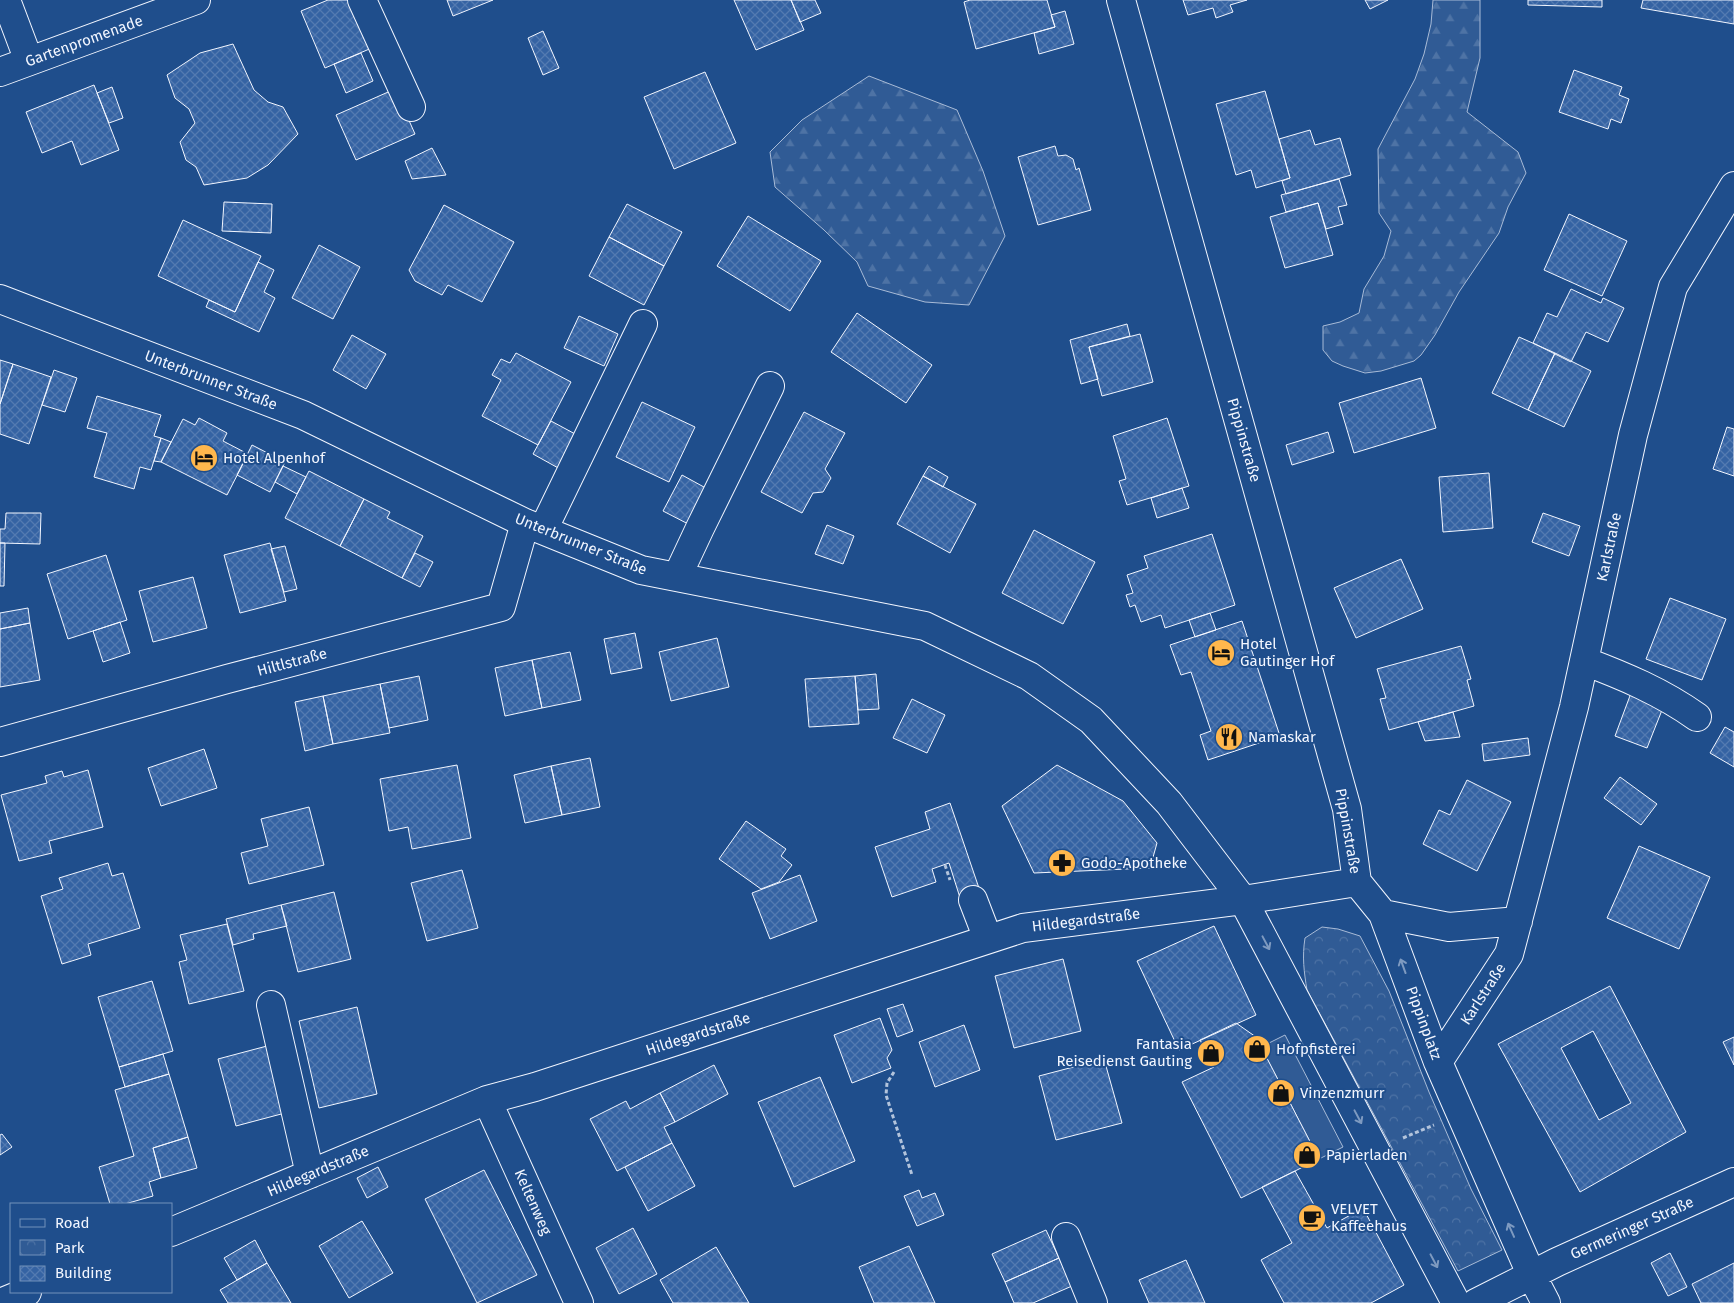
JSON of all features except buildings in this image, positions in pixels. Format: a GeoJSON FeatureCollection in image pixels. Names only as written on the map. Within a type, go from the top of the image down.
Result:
{"type":"FeatureCollection","features":[{"type":"Feature","properties":{"kind":"street"},"geometry":{"type":"LineString","coordinates":[[6,0],[29,62]]}},
{"type":"Feature","properties":{"kind":"street","name":"Gartenpromenade"},"geometry":{"type":"LineString","coordinates":[[0,72],[196,0]]}},
{"type":"Feature","properties":{"kind":"street"},"geometry":{"type":"LineString","coordinates":[[362,0],[411,107]]}},
{"type":"Feature","properties":{"kind":"street","name":"Pippinstraße"},"geometry":{"type":"LineString","coordinates":[[1121,0],[1347,809],[1357,882]]}},
{"type":"Feature","properties":{"kind":"street","name":"Karlstraße"},"geometry":{"type":"LineString","coordinates":[[1438,1062],[1509,954],[1574,707],[1634,435],[1673,287],[1734,186]]}},
{"type":"Feature","properties":{"kind":"street","name":"Unterbrunner Straße"},"geometry":{"type":"LineString","coordinates":[[0,299],[304,415],[534,527],[641,570],[925,626],[1029,676],[1092,720],[1169,803],[1243,900]]}},
{"type":"Feature","properties":{"kind":"street"},"geometry":{"type":"LineString","coordinates":[[534,527],[643,324]]}},
{"type":"Feature","properties":{"kind":"street"},"geometry":{"type":"LineString","coordinates":[[677,577],[770,386]]}},
{"type":"Feature","properties":{"kind":"street","name":"Hiltlstraße"},"geometry":{"type":"LineString","coordinates":[[0,742],[227,679],[501,607],[534,527]]}},
{"type":"Feature","properties":{"kind":"street"},"geometry":{"type":"LineString","coordinates":[[1584,661],[1621,674],[1652,689],[1676,702],[1697,717]]}},
{"type":"Feature","properties":{"kind":"street"},"geometry":{"type":"LineString","coordinates":[[1357,882],[1243,900],[1456,1303]]}},
{"type":"Feature","properties":{"kind":"street","name":"Pippinplatz"},"geometry":{"type":"LineString","coordinates":[[1357,882],[1384,914],[1438,1062],[1530,1274],[1546,1303]]}},
{"type":"Feature","properties":{"kind":"street"},"geometry":{"type":"LineString","coordinates":[[973,900],[988,939]]}},
{"type":"Feature","properties":{"kind":"street","name":"Hildegardstraße"},"geometry":{"type":"LineString","coordinates":[[172,1232],[487,1100],[535,1088],[1023,928],[1243,900]]}},
{"type":"Feature","properties":{"kind":"street"},"geometry":{"type":"LineString","coordinates":[[1384,914],[1449,927],[1518,921]]}},
{"type":"Feature","properties":{"kind":"street"},"geometry":{"type":"LineString","coordinates":[[271,1006],[310,1174]]}},
{"type":"Feature","properties":{"kind":"street","name":"Keltenweg"},"geometry":{"type":"LineString","coordinates":[[487,1100],[579,1303]]}},
{"type":"Feature","properties":{"kind":"street","name":"Germeringer Straße"},"geometry":{"type":"LineString","coordinates":[[1530,1274],[1734,1182]]}},
{"type":"Feature","properties":{"kind":"street"},"geometry":{"type":"LineString","coordinates":[[1066,1237],[1094,1303]]}},
{"type":"Feature","properties":{"kind":"street"},"geometry":{"type":"LineString","coordinates":[[1476,1303],[1530,1274]]}},
{"type":"Feature","properties":{"kind":"street"},"geometry":{"type":"LineString","coordinates":[[0,1303],[25,1293]]}},
{"type":"Feature","properties":{"kind":"path"},"geometry":{"type":"LineString","coordinates":[[894,1072],[888,1083],[886,1095],[912,1175]]}},
{"type":"Feature","properties":{"kind":"path"},"geometry":{"type":"LineString","coordinates":[[1375,1149],[1460,1114]]}},
{"type":"Feature","properties":{"kind":"green space"},"geometry":{"type":"Polygon","coordinates":[[[1433,0],[1480,0],[1480,58],[1467,112],[1518,152],[1526,173],[1508,207],[1499,233],[1459,292],[1435,335],[1421,355],[1414,361],[1381,371],[1365,373],[1332,361],[1323,350],[1323,326],[1340,322],[1359,313],[1364,289],[1384,256],[1391,231],[1379,213],[1378,149],[1415,79],[1424,54],[1431,24],[1433,0]]]}},
{"type":"Feature","properties":{"kind":"green space"},"geometry":{"type":"Polygon","coordinates":[[[869,76],[957,110],[983,171],[1005,236],[969,305],[925,302],[868,286],[857,262],[775,187],[770,152],[802,120],[869,76]]]}},
{"type":"Feature","properties":{"kind":"green space"},"geometry":{"type":"Polygon","coordinates":[[[1322,927],[1338,929],[1360,936],[1389,991],[1429,1092],[1471,1189],[1502,1250],[1458,1271],[1307,990],[1304,964],[1305,938],[1322,927]]]}},
{"type":"Feature","properties":{"kind":"shaded area"},"geometry":{"type":"Polygon","coordinates":[[[1285,1035],[1343,1147],[1319,1159],[1261,1047],[1285,1035]]]}},
{"type":"Feature","properties":{"kind":"place","name":"Hotel Alpenhof"},"geometry":{"type":"Point","coordinates":[204,458]}},
{"type":"Feature","properties":{"kind":"place","name":"Hotel Gautinger Hof"},"geometry":{"type":"Point","coordinates":[1221,653]}},
{"type":"Feature","properties":{"kind":"place","name":"Namaskar"},"geometry":{"type":"Point","coordinates":[1229,737]}},
{"type":"Feature","properties":{"kind":"place","name":"Godo-Apotheke"},"geometry":{"type":"Point","coordinates":[1062,863]}},
{"type":"Feature","properties":{"kind":"place","name":"Hofpfisterei"},"geometry":{"type":"Point","coordinates":[1257,1049]}},
{"type":"Feature","properties":{"kind":"place","name":"Fantasia Reisedienst Gauting"},"geometry":{"type":"Point","coordinates":[1211,1053]}},
{"type":"Feature","properties":{"kind":"place","name":"Vinzenzmurr"},"geometry":{"type":"Point","coordinates":[1281,1093]}},
{"type":"Feature","properties":{"kind":"place","name":"Papierladen"},"geometry":{"type":"Point","coordinates":[1307,1155]}},
{"type":"Feature","properties":{"kind":"place","name":"VELVET Kaffeehaus"},"geometry":{"type":"Point","coordinates":[1312,1218]}}]}
